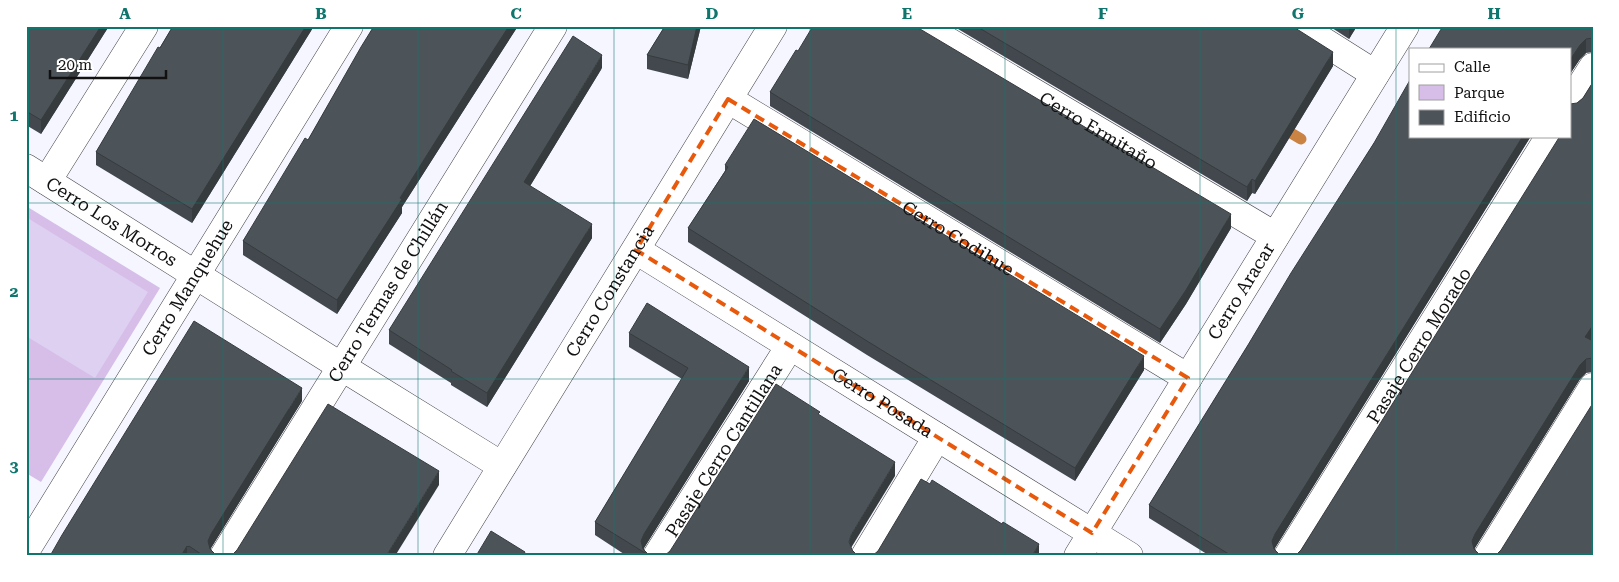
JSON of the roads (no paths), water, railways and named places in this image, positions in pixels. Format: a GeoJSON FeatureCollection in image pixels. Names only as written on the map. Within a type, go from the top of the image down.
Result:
{"type":"FeatureCollection","features":[{"type":"Feature","properties":{"kind":"street"},"geometry":{"type":"LineString","coordinates":[[37,175],[144,26]]}},
{"type":"Feature","properties":{"kind":"street","name":"Cerro Manquehue"},"geometry":{"type":"LineString","coordinates":[[26,550],[349,26]]}},
{"type":"Feature","properties":{"kind":"street","name":"Cerro Termas de Chillán"},"geometry":{"type":"LineString","coordinates":[[224,556],[553,26]]}},
{"type":"Feature","properties":{"kind":"street","name":"Cerro Constancia"},"geometry":{"type":"LineString","coordinates":[[447,556],[773,26]]}},
{"type":"Feature","properties":{"kind":"street","name":"Cerro Ermitaño"},"geometry":{"type":"LineString","coordinates":[[922,26],[1275,236]]}},
{"type":"Feature","properties":{"kind":"street"},"geometry":{"type":"LineString","coordinates":[[1299,26],[1375,74]]}},
{"type":"Feature","properties":{"kind":"street","name":"Cerro Aracar"},"geometry":{"type":"LineString","coordinates":[[1085,544],[1405,26]]}},
{"type":"Feature","properties":{"kind":"street"},"geometry":{"type":"LineString","coordinates":[[1572,100],[1593,67]]}},
{"type":"Feature","properties":{"kind":"street","name":"Cerro Codihue"},"geometry":{"type":"LineString","coordinates":[[728,99],[1188,378]]}},
{"type":"Feature","properties":{"kind":"street","name":"Pasaje Cerro Morado"},"geometry":{"type":"LineString","coordinates":[[1288,556],[1549,138]]}},
{"type":"Feature","properties":{"kind":"street","name":"Cerro Los Morros"},"geometry":{"type":"LineString","coordinates":[[37,175],[342,368],[502,466]]}},
{"type":"Feature","properties":{"kind":"street","name":"Cerro Posada"},"geometry":{"type":"LineString","coordinates":[[636,250],[938,437],[1085,544],[1129,556]]}},
{"type":"Feature","properties":{"kind":"street","name":"Pasaje Cerro Cantillana"},"geometry":{"type":"LineString","coordinates":[[657,556],[790,346]]}},
{"type":"Feature","properties":{"kind":"street"},"geometry":{"type":"LineString","coordinates":[[1488,556],[1593,387]]}},
{"type":"Feature","properties":{"kind":"street"},"geometry":{"type":"LineString","coordinates":[[865,556],[938,437]]}},
{"type":"Feature","properties":{"kind":"waterway"},"geometry":{"type":"LineString","coordinates":[[1279,126],[1301,139]]}}]}
